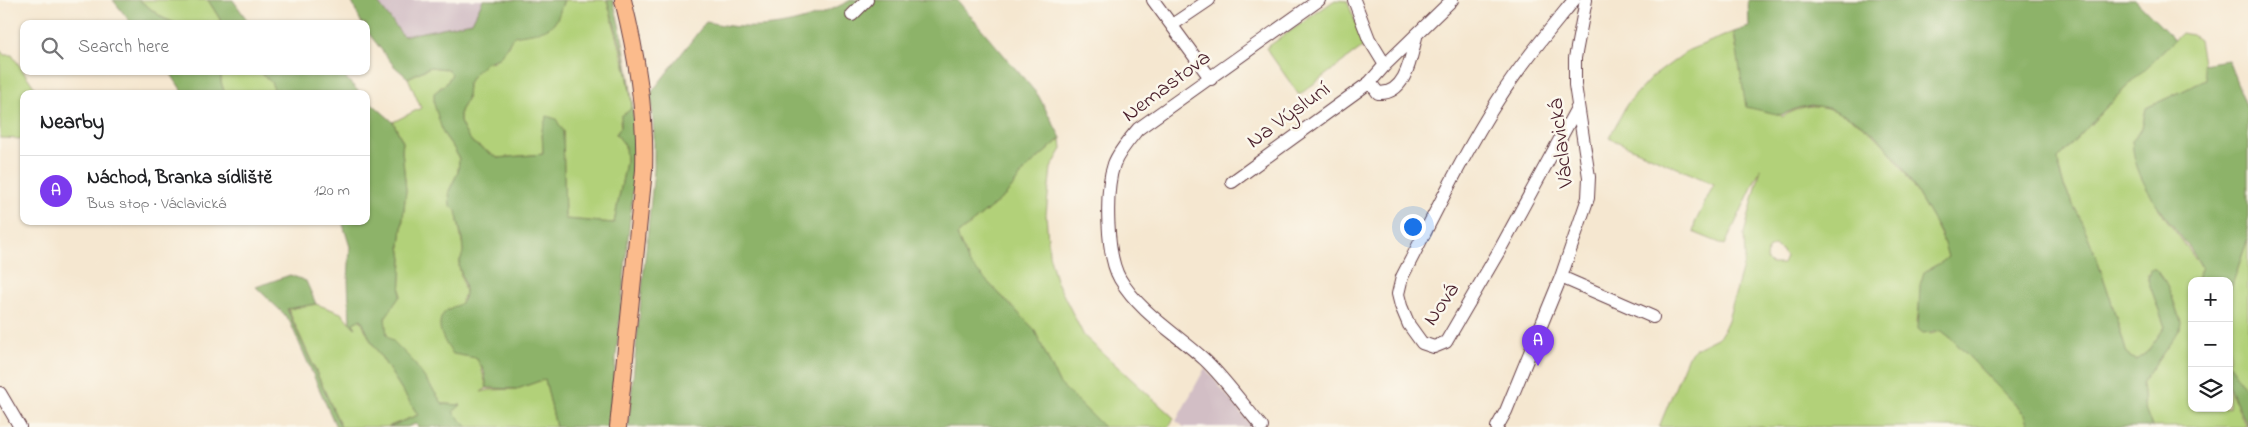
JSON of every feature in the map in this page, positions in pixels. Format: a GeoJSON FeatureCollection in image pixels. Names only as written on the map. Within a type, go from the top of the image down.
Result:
{"type":"FeatureCollection","features":[{"type":"Feature","properties":{"kind":"main road"},"geometry":{"type":"LineString","coordinates":[[618,427],[644,170],[645,136],[642,94],[632,38],[622,0]]}},
{"type":"Feature","properties":{"kind":"street"},"geometry":{"type":"LineString","coordinates":[[852,15],[867,0]]}},
{"type":"Feature","properties":{"kind":"street"},"geometry":{"type":"LineString","coordinates":[[1153,0],[1211,79]]}},
{"type":"Feature","properties":{"kind":"street"},"geometry":{"type":"LineString","coordinates":[[1172,25],[1209,0]]}},
{"type":"Feature","properties":{"kind":"street","name":"Nemastova"},"geometry":{"type":"LineString","coordinates":[[1262,427],[1206,361],[1136,301],[1119,278],[1109,245],[1108,204],[1114,164],[1125,145],[1138,130],[1319,0]]}},
{"type":"Feature","properties":{"kind":"street"},"geometry":{"type":"LineString","coordinates":[[1354,0],[1369,39],[1385,65]]}},
{"type":"Feature","properties":{"kind":"street","name":"Na Výsluní"},"geometry":{"type":"LineString","coordinates":[[1232,182],[1370,82],[1452,0]]}},
{"type":"Feature","properties":{"kind":"street","name":"Nová"},"geometry":{"type":"LineString","coordinates":[[1574,0],[1524,62],[1497,101],[1402,277],[1398,294],[1401,306],[1409,324],[1422,343],[1434,347],[1446,342],[1500,250],[1578,106]]}},
{"type":"Feature","properties":{"kind":"street","name":"Václavická"},"geometry":{"type":"LineString","coordinates":[[1497,427],[1506,411],[1561,277],[1588,198],[1589,177],[1578,106],[1575,58],[1586,0]]}},
{"type":"Feature","properties":{"kind":"street","name":"Na Výsluní"},"geometry":{"type":"LineString","coordinates":[[1370,82],[1378,93],[1385,93],[1400,83],[1407,69],[1416,37]]}},
{"type":"Feature","properties":{"kind":"street"},"geometry":{"type":"LineString","coordinates":[[1561,277],[1653,317]]}},
{"type":"Feature","properties":{"kind":"street"},"geometry":{"type":"LineString","coordinates":[[0,393],[20,427]]}},
{"type":"Feature","properties":{"kind":"shaded area"},"geometry":{"type":"Polygon","coordinates":[[[376,0],[483,0],[472,22],[403,36],[376,0]]]}},
{"type":"Feature","properties":{"kind":"shaded area"},"geometry":{"type":"Polygon","coordinates":[[[1205,368],[1252,427],[1184,427],[1176,421],[1205,368]]]}},
{"type":"Feature","properties":{"kind":"green space"},"geometry":{"type":"Polygon","coordinates":[[[113,0],[139,0],[168,20],[129,20],[113,0]]]}},
{"type":"Feature","properties":{"kind":"green space"},"geometry":{"type":"Polygon","coordinates":[[[139,0],[208,0],[220,20],[168,20],[139,0]]]}},
{"type":"Feature","properties":{"kind":"green space"},"geometry":{"type":"Polygon","coordinates":[[[208,0],[233,0],[248,20],[220,20],[208,0]]]}},
{"type":"Feature","properties":{"kind":"green space"},"geometry":{"type":"Polygon","coordinates":[[[351,0],[376,0],[403,36],[472,22],[483,0],[564,0],[554,24],[538,32],[514,36],[499,58],[487,62],[473,75],[468,83],[467,99],[460,111],[460,122],[473,143],[498,158],[543,154],[542,129],[547,116],[556,119],[563,131],[565,219],[614,223],[626,162],[625,145],[616,134],[621,127],[621,116],[630,110],[632,104],[635,169],[609,427],[556,427],[545,379],[517,389],[487,388],[484,371],[476,358],[453,354],[447,345],[440,328],[440,322],[445,312],[463,301],[465,292],[459,266],[463,253],[462,241],[456,210],[450,206],[449,191],[458,172],[459,159],[443,133],[434,104],[434,93],[446,84],[452,74],[447,69],[430,67],[408,78],[394,66],[370,35],[370,20],[360,20],[351,0]]]}},
{"type":"Feature","properties":{"kind":"green space"},"geometry":{"type":"Polygon","coordinates":[[[564,0],[607,0],[630,84],[632,103],[630,110],[620,121],[621,127],[616,134],[625,145],[626,162],[614,223],[565,219],[563,131],[542,130],[543,154],[498,158],[473,143],[460,122],[460,111],[467,99],[468,83],[478,69],[487,62],[494,61],[506,49],[514,35],[553,25],[564,0]]]}},
{"type":"Feature","properties":{"kind":"green space"},"geometry":{"type":"Polygon","coordinates":[[[607,0],[613,0],[623,42],[632,100],[624,56],[607,0]]]}},
{"type":"Feature","properties":{"kind":"green space"},"geometry":{"type":"Polygon","coordinates":[[[851,0],[957,0],[1038,95],[1061,138],[1025,170],[1006,195],[957,235],[969,263],[1034,329],[1059,383],[1104,427],[628,427],[654,170],[651,93],[706,22],[739,27],[786,24],[813,17],[851,0]]]}},
{"type":"Feature","properties":{"kind":"green space"},"geometry":{"type":"Polygon","coordinates":[[[1335,0],[1347,1],[1365,45],[1299,95],[1266,48],[1335,0]]]}},
{"type":"Feature","properties":{"kind":"green space"},"geometry":{"type":"Polygon","coordinates":[[[1748,0],[2135,0],[2175,40],[2114,99],[2058,159],[2061,178],[2090,242],[2107,288],[2126,351],[2130,357],[2137,360],[2147,352],[2165,327],[2148,280],[2150,269],[2155,269],[2160,274],[2171,293],[2181,322],[2180,329],[2142,383],[2144,406],[2152,427],[2030,427],[2025,415],[1952,339],[1942,331],[1923,333],[1918,329],[1920,285],[1924,272],[1948,257],[1941,234],[1900,163],[1876,135],[1857,121],[1829,108],[1811,105],[1781,115],[1746,107],[1734,32],[1749,27],[1748,0]]]}},
{"type":"Feature","properties":{"kind":"green space"},"geometry":{"type":"Polygon","coordinates":[[[1734,32],[1736,48],[1782,117],[1798,109],[1819,106],[1843,114],[1869,130],[1879,139],[1905,172],[1940,233],[1948,257],[1924,272],[1917,322],[1930,334],[1942,331],[1952,339],[2025,415],[2030,427],[1659,427],[1688,356],[1695,349],[1717,338],[1722,333],[1728,320],[1745,259],[1744,234],[1761,168],[1725,245],[1693,232],[1695,223],[1714,184],[1609,138],[1627,104],[1651,78],[1689,50],[1734,32]],[[1775,246],[1768,249],[1767,260],[1771,264],[1783,264],[1786,257],[1782,250],[1775,246]]]}},
{"type":"Feature","properties":{"kind":"green space"},"geometry":{"type":"Polygon","coordinates":[[[2182,33],[2192,35],[2199,40],[2206,80],[2146,108],[2142,129],[2132,140],[2159,209],[2202,268],[2198,277],[2188,277],[2188,412],[2233,412],[2233,396],[2246,427],[2152,427],[2144,406],[2142,383],[2180,329],[2175,306],[2164,280],[2155,269],[2148,273],[2148,280],[2165,327],[2147,352],[2136,360],[2130,357],[2126,351],[2096,257],[2064,186],[2059,168],[2058,159],[2114,99],[2182,33]]]}},
{"type":"Feature","properties":{"kind":"green space"},"geometry":{"type":"Polygon","coordinates":[[[0,50],[4,55],[12,55],[20,67],[20,75],[26,75],[36,90],[20,90],[20,139],[0,138],[0,50]]]}},
{"type":"Feature","properties":{"kind":"green space"},"geometry":{"type":"Polygon","coordinates":[[[2228,60],[2248,110],[2248,238],[2233,282],[2233,277],[2198,277],[2202,267],[2159,207],[2140,176],[2132,140],[2142,129],[2146,108],[2206,80],[2202,64],[2228,60]]]}},
{"type":"Feature","properties":{"kind":"green space"},"geometry":{"type":"Polygon","coordinates":[[[430,67],[447,69],[452,74],[446,84],[440,87],[443,133],[459,159],[458,172],[449,191],[451,205],[456,210],[464,253],[459,266],[465,293],[460,304],[449,310],[441,323],[444,339],[461,355],[473,356],[480,363],[487,388],[481,392],[517,389],[545,379],[556,427],[468,427],[453,412],[460,405],[443,404],[412,361],[387,335],[384,322],[388,312],[400,296],[402,259],[400,246],[406,190],[402,151],[403,142],[393,122],[421,108],[408,78],[430,67]]]}},
{"type":"Feature","properties":{"kind":"green space"},"geometry":{"type":"Polygon","coordinates":[[[172,75],[221,75],[224,90],[181,90],[172,75]]]}},
{"type":"Feature","properties":{"kind":"green space"},"geometry":{"type":"Polygon","coordinates":[[[221,75],[263,75],[271,82],[274,90],[224,90],[221,75]]]}},
{"type":"Feature","properties":{"kind":"green space"},"geometry":{"type":"Polygon","coordinates":[[[263,75],[343,75],[357,90],[274,90],[271,82],[263,75]]]}},
{"type":"Feature","properties":{"kind":"green space"},"geometry":{"type":"Polygon","coordinates":[[[370,102],[393,122],[403,142],[402,151],[406,190],[400,246],[402,259],[400,296],[385,318],[387,335],[412,360],[443,404],[461,405],[453,412],[468,427],[418,427],[416,424],[407,427],[388,427],[418,415],[371,341],[361,319],[353,323],[356,328],[350,323],[348,281],[350,247],[343,225],[370,225],[370,102]]]}},
{"type":"Feature","properties":{"kind":"green space"},"geometry":{"type":"Polygon","coordinates":[[[1061,138],[1062,149],[1051,168],[1046,214],[1049,254],[1056,280],[1084,336],[1174,418],[1169,427],[1104,427],[1100,424],[1059,383],[1034,329],[969,263],[957,235],[1006,195],[1025,170],[1061,138]]]}},
{"type":"Feature","properties":{"kind":"green space"},"geometry":{"type":"Polygon","coordinates":[[[2248,238],[2248,394],[2233,370],[2233,282],[2248,238]]]}},
{"type":"Feature","properties":{"kind":"green space"},"geometry":{"type":"Polygon","coordinates":[[[290,275],[306,281],[316,304],[287,309],[341,427],[336,427],[290,322],[256,287],[290,275]]]}},
{"type":"Feature","properties":{"kind":"green space"},"geometry":{"type":"Polygon","coordinates":[[[316,304],[341,313],[355,328],[353,323],[360,319],[371,341],[418,415],[387,427],[341,427],[288,309],[316,304]]]}},
{"type":"Feature","properties":{"kind":"green space"},"geometry":{"type":"Polygon","coordinates":[[[2233,370],[2248,394],[2248,427],[2233,395],[2233,370]]]}},
{"type":"Feature","properties":{"kind":"place","name":"Náchod, Branka sídliště"},"geometry":{"type":"Point","coordinates":[1538,366]}}]}
